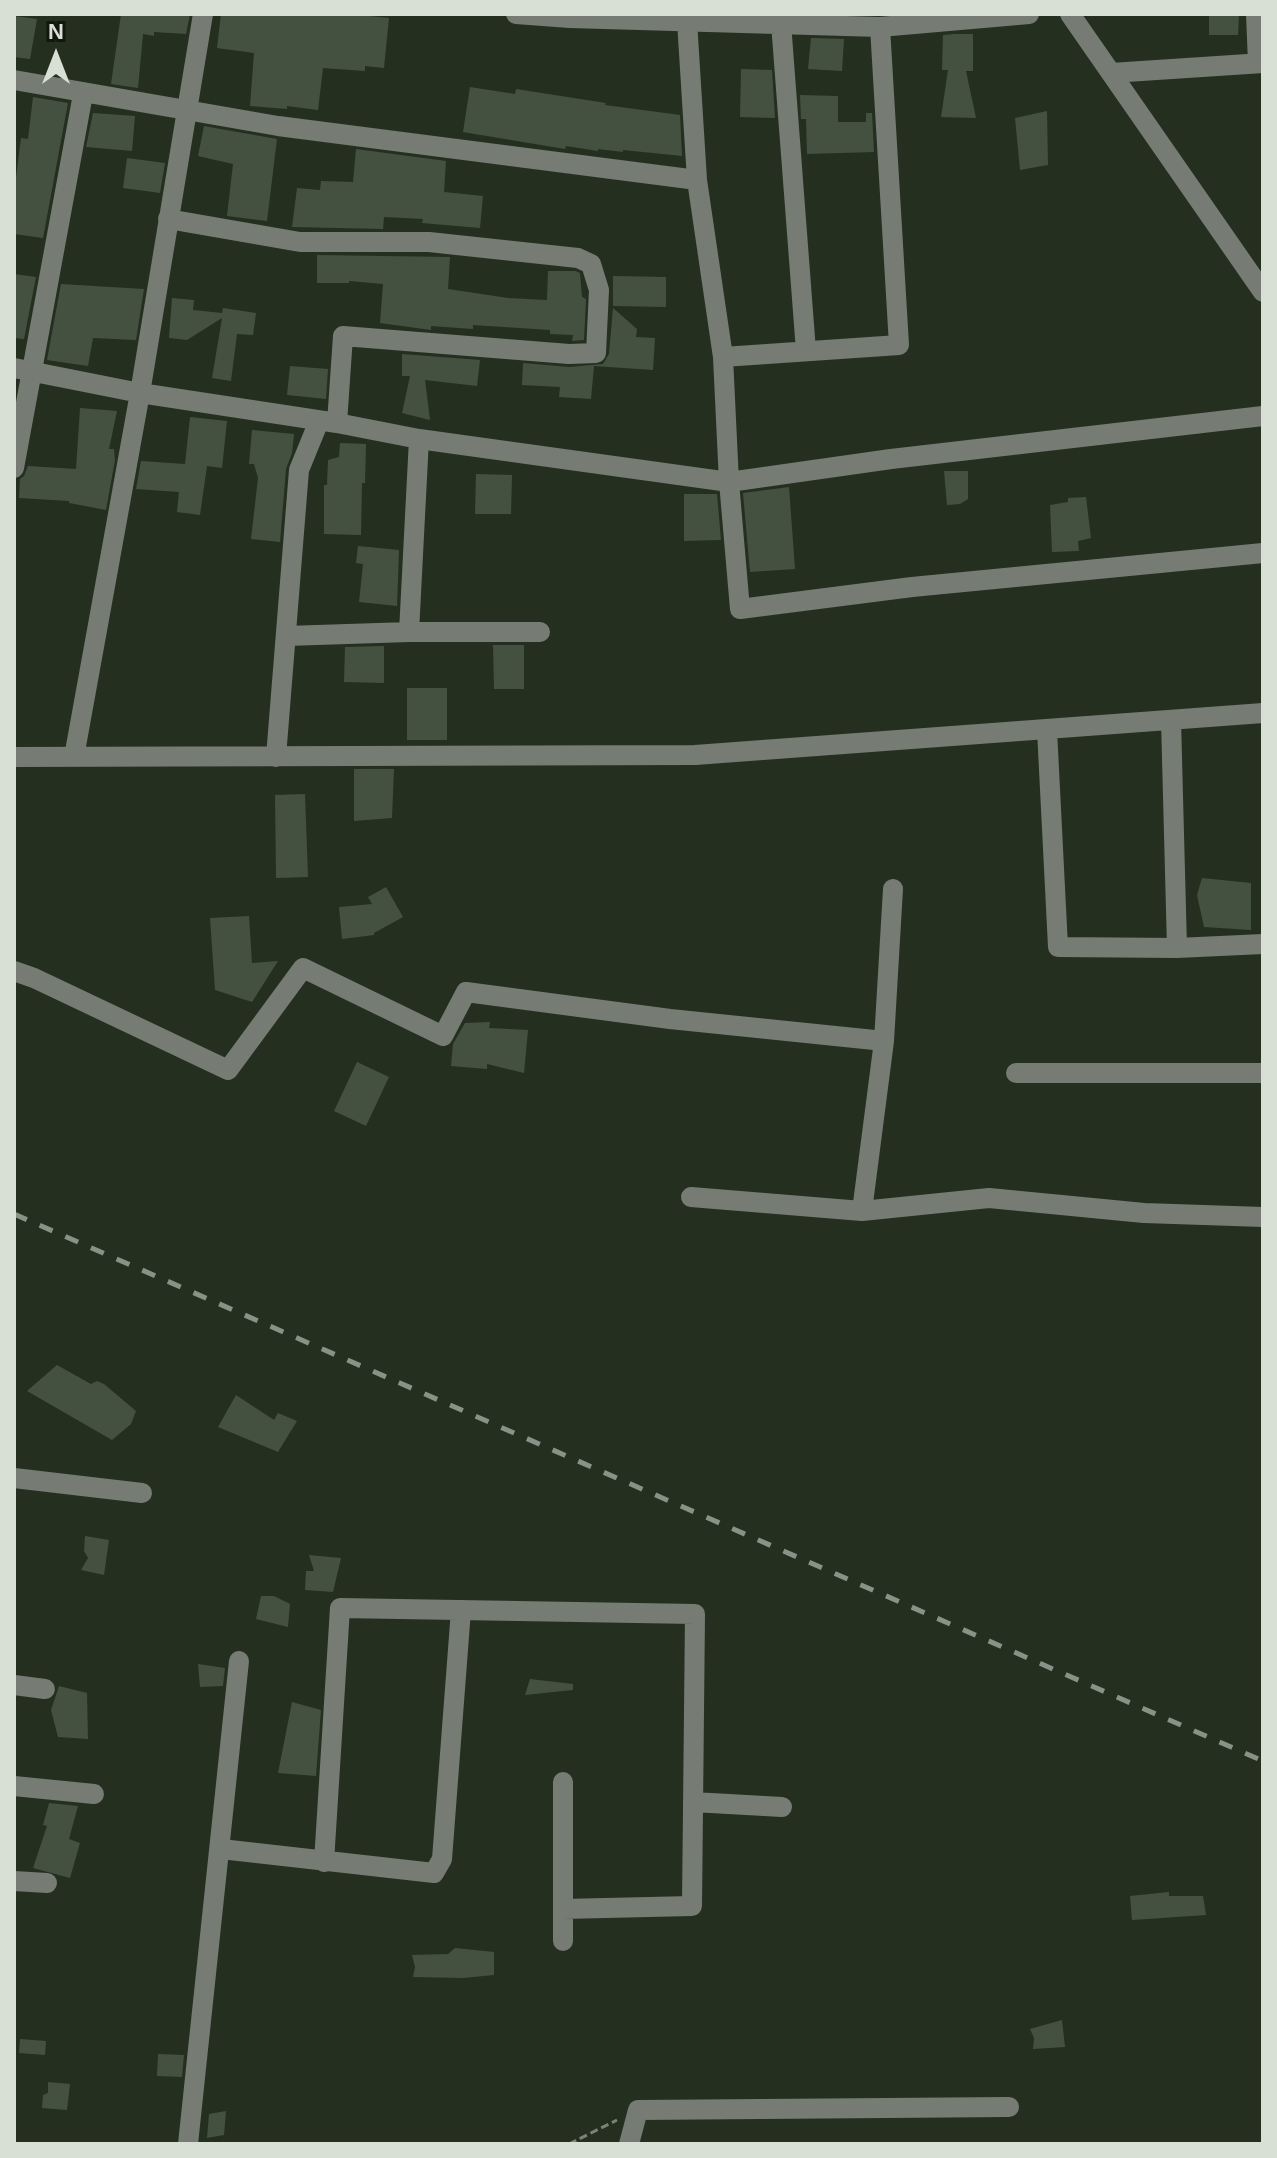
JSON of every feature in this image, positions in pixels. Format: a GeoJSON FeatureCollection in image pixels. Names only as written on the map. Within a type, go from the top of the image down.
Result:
{"type":"FeatureCollection","features":[{"type":"Feature","properties":{"kind":"street"},"geometry":{"type":"LineString","coordinates":[[74,757],[140,393],[203,14]]}},
{"type":"Feature","properties":{"kind":"street"},"geometry":{"type":"LineString","coordinates":[[516,14],[880,27],[1029,14]]}},
{"type":"Feature","properties":{"kind":"street"},"geometry":{"type":"LineString","coordinates":[[1070,14],[1263,292]]}},
{"type":"Feature","properties":{"kind":"street"},"geometry":{"type":"LineString","coordinates":[[1111,73],[1260,63],[1256,14]]}},
{"type":"Feature","properties":{"kind":"street"},"geometry":{"type":"LineString","coordinates":[[687,21],[697,180],[723,357],[729,482],[740,609],[912,587],[1263,553]]}},
{"type":"Feature","properties":{"kind":"street"},"geometry":{"type":"LineString","coordinates":[[781,23],[806,351]]}},
{"type":"Feature","properties":{"kind":"street"},"geometry":{"type":"LineString","coordinates":[[723,357],[899,345],[880,27]]}},
{"type":"Feature","properties":{"kind":"street"},"geometry":{"type":"LineString","coordinates":[[14,80],[278,126],[697,180]]}},
{"type":"Feature","properties":{"kind":"street"},"geometry":{"type":"LineString","coordinates":[[14,468],[23,369],[83,94]]}},
{"type":"Feature","properties":{"kind":"street"},"geometry":{"type":"LineString","coordinates":[[168,219],[300,242],[429,242],[578,258],[591,264],[599,290],[596,353],[569,354],[343,336],[328,422],[299,470],[276,757]]}},
{"type":"Feature","properties":{"kind":"street"},"geometry":{"type":"LineString","coordinates":[[23,369],[140,393],[419,439],[729,482],[891,459],[1263,416]]}},
{"type":"Feature","properties":{"kind":"street"},"geometry":{"type":"LineString","coordinates":[[409,632],[419,439]]}},
{"type":"Feature","properties":{"kind":"street"},"geometry":{"type":"LineString","coordinates":[[286,636],[540,632]]}},
{"type":"Feature","properties":{"kind":"street"},"geometry":{"type":"LineString","coordinates":[[14,757],[695,755],[1263,713]]}},
{"type":"Feature","properties":{"kind":"street"},"geometry":{"type":"LineString","coordinates":[[1171,720],[1177,948]]}},
{"type":"Feature","properties":{"kind":"street"},"geometry":{"type":"LineString","coordinates":[[1047,730],[1058,947],[1177,948],[1263,944]]}},
{"type":"Feature","properties":{"kind":"street"},"geometry":{"type":"LineString","coordinates":[[862,1211],[884,1041],[893,889]]}},
{"type":"Feature","properties":{"kind":"street"},"geometry":{"type":"LineString","coordinates":[[14,971],[228,1070],[303,968],[443,1036],[466,992],[670,1019],[884,1041]]}},
{"type":"Feature","properties":{"kind":"street"},"geometry":{"type":"LineString","coordinates":[[1016,1073],[1263,1073]]}},
{"type":"Feature","properties":{"kind":"street"},"geometry":{"type":"LineString","coordinates":[[691,1197],[862,1211],[989,1198],[1144,1213],[1263,1217]]}},
{"type":"Feature","properties":{"kind":"street"},"geometry":{"type":"LineString","coordinates":[[14,1478],[142,1493]]}},
{"type":"Feature","properties":{"kind":"street"},"geometry":{"type":"LineString","coordinates":[[324,1862],[340,1608],[695,1614],[692,1906],[563,1909]]}},
{"type":"Feature","properties":{"kind":"street"},"geometry":{"type":"LineString","coordinates":[[221,1849],[434,1873],[442,1859],[461,1610]]}},
{"type":"Feature","properties":{"kind":"street"},"geometry":{"type":"LineString","coordinates":[[188,2144],[239,1661]]}},
{"type":"Feature","properties":{"kind":"street"},"geometry":{"type":"LineString","coordinates":[[14,1685],[45,1689]]}},
{"type":"Feature","properties":{"kind":"street"},"geometry":{"type":"LineString","coordinates":[[563,1782],[563,1941]]}},
{"type":"Feature","properties":{"kind":"street"},"geometry":{"type":"LineString","coordinates":[[14,1786],[94,1794]]}},
{"type":"Feature","properties":{"kind":"street"},"geometry":{"type":"LineString","coordinates":[[693,1802],[782,1807]]}},
{"type":"Feature","properties":{"kind":"street"},"geometry":{"type":"LineString","coordinates":[[14,1881],[47,1883]]}},
{"type":"Feature","properties":{"kind":"street"},"geometry":{"type":"LineString","coordinates":[[629,2144],[638,2110],[1009,2107]]}},
{"type":"Feature","properties":{"kind":"path"},"geometry":{"type":"LineString","coordinates":[[569,2144],[638,2110]]}},
{"type":"Feature","properties":{"kind":"building"},"geometry":{"type":"Polygon","coordinates":[[[121,14],[190,14],[186,34],[143,34],[138,88],[111,84],[121,14]]]}},
{"type":"Feature","properties":{"kind":"building"},"geometry":{"type":"Polygon","coordinates":[[[221,14],[369,14],[389,18],[384,68],[365,66],[365,71],[323,68],[318,110],[250,106],[254,53],[217,48],[221,14]]]}},
{"type":"Feature","properties":{"kind":"building"},"geometry":{"type":"Polygon","coordinates":[[[1209,14],[1239,14],[1238,35],[1209,35],[1209,14]]]}},
{"type":"Feature","properties":{"kind":"building"},"geometry":{"type":"Polygon","coordinates":[[[14,16],[37,19],[30,59],[14,57],[14,16]]]}},
{"type":"Feature","properties":{"kind":"building"},"geometry":{"type":"Polygon","coordinates":[[[973,34],[973,71],[966,71],[976,118],[941,117],[948,70],[942,70],[943,35],[973,34]]]}},
{"type":"Feature","properties":{"kind":"building"},"geometry":{"type":"Polygon","coordinates":[[[811,38],[844,39],[842,71],[808,69],[811,38]]]}},
{"type":"Feature","properties":{"kind":"building"},"geometry":{"type":"Polygon","coordinates":[[[741,69],[772,70],[775,118],[740,117],[741,69]]]}},
{"type":"Feature","properties":{"kind":"building"},"geometry":{"type":"Polygon","coordinates":[[[470,87],[515,94],[516,89],[680,115],[682,156],[566,146],[565,149],[463,132],[470,87]]]}},
{"type":"Feature","properties":{"kind":"building"},"geometry":{"type":"Polygon","coordinates":[[[800,95],[838,96],[838,122],[866,122],[866,113],[872,113],[874,152],[807,154],[806,119],[801,119],[800,95]]]}},
{"type":"Feature","properties":{"kind":"building"},"geometry":{"type":"Polygon","coordinates":[[[33,97],[68,103],[43,238],[14,234],[14,194],[21,138],[28,139],[33,97]]]}},
{"type":"Feature","properties":{"kind":"building"},"geometry":{"type":"Polygon","coordinates":[[[1047,111],[1048,165],[1020,170],[1015,118],[1047,111]]]}},
{"type":"Feature","properties":{"kind":"building"},"geometry":{"type":"Polygon","coordinates":[[[93,113],[135,116],[132,151],[86,147],[93,113]]]}},
{"type":"Feature","properties":{"kind":"building"},"geometry":{"type":"Polygon","coordinates":[[[204,126],[277,139],[267,221],[227,216],[233,164],[198,156],[204,126]]]}},
{"type":"Feature","properties":{"kind":"building"},"geometry":{"type":"Polygon","coordinates":[[[356,149],[446,161],[444,192],[483,196],[480,228],[422,223],[423,219],[384,217],[383,229],[292,227],[297,188],[320,190],[321,181],[353,182],[356,149]]]}},
{"type":"Feature","properties":{"kind":"building"},"geometry":{"type":"Polygon","coordinates":[[[127,158],[165,163],[160,193],[123,188],[127,158]]]}},
{"type":"Feature","properties":{"kind":"building"},"geometry":{"type":"Polygon","coordinates":[[[317,255],[450,257],[448,289],[508,298],[547,300],[548,271],[575,271],[580,273],[582,297],[586,299],[584,340],[572,341],[573,335],[550,334],[550,330],[473,325],[473,329],[431,326],[431,330],[380,323],[383,284],[349,281],[317,283],[317,255]]]}},
{"type":"Feature","properties":{"kind":"building"},"geometry":{"type":"Polygon","coordinates":[[[14,274],[36,277],[24,339],[14,338],[14,274]]]}},
{"type":"Feature","properties":{"kind":"building"},"geometry":{"type":"Polygon","coordinates":[[[613,276],[666,277],[666,307],[613,306],[613,276]]]}},
{"type":"Feature","properties":{"kind":"building"},"geometry":{"type":"Polygon","coordinates":[[[61,284],[144,289],[136,340],[93,338],[88,366],[47,360],[61,284]]]}},
{"type":"Feature","properties":{"kind":"building"},"geometry":{"type":"Polygon","coordinates":[[[172,298],[194,300],[193,310],[222,313],[223,308],[256,313],[253,335],[237,334],[231,381],[212,378],[222,318],[187,340],[169,338],[172,298]]]}},
{"type":"Feature","properties":{"kind":"building"},"geometry":{"type":"Polygon","coordinates":[[[613,308],[637,329],[636,337],[655,338],[653,370],[594,366],[591,399],[559,397],[560,387],[522,385],[523,363],[569,367],[603,364],[609,354],[613,308]]]}},
{"type":"Feature","properties":{"kind":"building"},"geometry":{"type":"Polygon","coordinates":[[[402,354],[480,360],[477,386],[425,380],[430,420],[402,413],[410,376],[402,376],[402,354]]]}},
{"type":"Feature","properties":{"kind":"building"},"geometry":{"type":"Polygon","coordinates":[[[290,366],[328,369],[326,399],[287,395],[290,366]]]}},
{"type":"Feature","properties":{"kind":"building"},"geometry":{"type":"Polygon","coordinates":[[[80,408],[117,411],[109,449],[114,449],[115,460],[106,510],[69,501],[19,498],[20,479],[28,466],[76,469],[80,408]]]}},
{"type":"Feature","properties":{"kind":"building"},"geometry":{"type":"Polygon","coordinates":[[[190,417],[227,421],[222,468],[207,466],[200,515],[177,512],[179,492],[136,489],[141,461],[185,464],[190,417]]]}},
{"type":"Feature","properties":{"kind":"building"},"geometry":{"type":"Polygon","coordinates":[[[252,430],[294,434],[286,469],[280,542],[251,539],[258,478],[254,464],[249,464],[252,430]]]}},
{"type":"Feature","properties":{"kind":"building"},"geometry":{"type":"Polygon","coordinates":[[[340,443],[366,444],[361,535],[324,534],[324,485],[327,485],[328,460],[339,457],[340,443]]]}},
{"type":"Feature","properties":{"kind":"building"},"geometry":{"type":"Polygon","coordinates":[[[944,471],[968,471],[968,499],[960,504],[947,505],[944,471]]]}},
{"type":"Feature","properties":{"kind":"building"},"geometry":{"type":"Polygon","coordinates":[[[476,474],[512,475],[511,514],[475,514],[476,474]]]}},
{"type":"Feature","properties":{"kind":"building"},"geometry":{"type":"Polygon","coordinates":[[[789,487],[795,569],[750,572],[743,493],[789,487]]]}},
{"type":"Feature","properties":{"kind":"building"},"geometry":{"type":"Polygon","coordinates":[[[684,494],[717,494],[721,540],[684,541],[684,494]]]}},
{"type":"Feature","properties":{"kind":"building"},"geometry":{"type":"Polygon","coordinates":[[[1086,497],[1091,538],[1078,541],[1079,551],[1052,552],[1050,505],[1068,502],[1068,498],[1086,497]]]}},
{"type":"Feature","properties":{"kind":"building"},"geometry":{"type":"Polygon","coordinates":[[[358,546],[399,550],[397,606],[359,602],[363,564],[356,563],[358,546]]]}},
{"type":"Feature","properties":{"kind":"building"},"geometry":{"type":"Polygon","coordinates":[[[493,645],[524,645],[524,689],[494,689],[493,645]]]}},
{"type":"Feature","properties":{"kind":"building"},"geometry":{"type":"Polygon","coordinates":[[[384,646],[384,683],[344,682],[345,647],[384,646]]]}},
{"type":"Feature","properties":{"kind":"building"},"geometry":{"type":"Polygon","coordinates":[[[407,688],[447,688],[447,740],[407,740],[407,688]]]}},
{"type":"Feature","properties":{"kind":"building"},"geometry":{"type":"Polygon","coordinates":[[[354,769],[394,769],[392,818],[354,821],[354,769]]]}},
{"type":"Feature","properties":{"kind":"building"},"geometry":{"type":"Polygon","coordinates":[[[305,794],[308,877],[276,878],[275,795],[305,794]]]}},
{"type":"Feature","properties":{"kind":"building"},"geometry":{"type":"Polygon","coordinates":[[[1202,878],[1251,883],[1251,930],[1204,927],[1197,895],[1202,878]]]}},
{"type":"Feature","properties":{"kind":"building"},"geometry":{"type":"Polygon","coordinates":[[[386,887],[403,917],[374,935],[342,939],[339,907],[372,904],[368,897],[386,887]]]}},
{"type":"Feature","properties":{"kind":"building"},"geometry":{"type":"Polygon","coordinates":[[[249,916],[252,963],[278,961],[252,1002],[215,990],[210,918],[249,916]]]}},
{"type":"Feature","properties":{"kind":"building"},"geometry":{"type":"Polygon","coordinates":[[[490,1022],[489,1028],[528,1030],[524,1073],[487,1064],[487,1069],[451,1066],[453,1044],[465,1023],[490,1022]]]}},
{"type":"Feature","properties":{"kind":"building"},"geometry":{"type":"Polygon","coordinates":[[[357,1062],[389,1077],[366,1126],[334,1111],[357,1062]]]}},
{"type":"Feature","properties":{"kind":"building"},"geometry":{"type":"Polygon","coordinates":[[[57,1365],[91,1384],[97,1381],[104,1384],[136,1411],[131,1424],[112,1440],[27,1391],[57,1365]]]}},
{"type":"Feature","properties":{"kind":"building"},"geometry":{"type":"Polygon","coordinates":[[[236,1395],[274,1420],[278,1413],[297,1421],[278,1452],[218,1427],[236,1395]]]}},
{"type":"Feature","properties":{"kind":"building"},"geometry":{"type":"Polygon","coordinates":[[[85,1536],[109,1540],[104,1575],[81,1570],[88,1558],[84,1551],[85,1536]]]}},
{"type":"Feature","properties":{"kind":"building"},"geometry":{"type":"Polygon","coordinates":[[[309,1555],[341,1558],[333,1592],[305,1590],[306,1571],[314,1571],[309,1555]]]}},
{"type":"Feature","properties":{"kind":"building"},"geometry":{"type":"Polygon","coordinates":[[[261,1596],[274,1596],[290,1604],[288,1627],[256,1619],[261,1596]]]}},
{"type":"Feature","properties":{"kind":"building"},"geometry":{"type":"Polygon","coordinates":[[[198,1664],[225,1668],[223,1686],[200,1687],[198,1664]]]}},
{"type":"Feature","properties":{"kind":"building"},"geometry":{"type":"Polygon","coordinates":[[[530,1679],[573,1684],[573,1690],[525,1695],[530,1679]]]}},
{"type":"Feature","properties":{"kind":"building"},"geometry":{"type":"Polygon","coordinates":[[[59,1686],[87,1693],[88,1739],[58,1737],[51,1710],[59,1686]]]}},
{"type":"Feature","properties":{"kind":"building"},"geometry":{"type":"Polygon","coordinates":[[[292,1702],[321,1710],[316,1776],[278,1773],[292,1702]]]}},
{"type":"Feature","properties":{"kind":"building"},"geometry":{"type":"Polygon","coordinates":[[[49,1803],[78,1806],[69,1839],[80,1843],[70,1878],[33,1868],[47,1826],[43,1825],[49,1803]]]}},
{"type":"Feature","properties":{"kind":"building"},"geometry":{"type":"Polygon","coordinates":[[[1169,1892],[1169,1896],[1203,1896],[1206,1915],[1132,1920],[1130,1896],[1169,1892]]]}},
{"type":"Feature","properties":{"kind":"building"},"geometry":{"type":"Polygon","coordinates":[[[455,1948],[494,1952],[494,1975],[413,1977],[415,1967],[412,1955],[448,1954],[455,1948]]]}},
{"type":"Feature","properties":{"kind":"building"},"geometry":{"type":"Polygon","coordinates":[[[1062,2020],[1065,2047],[1033,2049],[1034,2038],[1030,2029],[1062,2020]]]}},
{"type":"Feature","properties":{"kind":"building"},"geometry":{"type":"Polygon","coordinates":[[[20,2039],[46,2041],[45,2055],[19,2053],[20,2039]]]}},
{"type":"Feature","properties":{"kind":"building"},"geometry":{"type":"Polygon","coordinates":[[[158,2054],[184,2055],[182,2077],[157,2076],[158,2054]]]}},
{"type":"Feature","properties":{"kind":"building"},"geometry":{"type":"Polygon","coordinates":[[[48,2082],[70,2084],[67,2110],[42,2108],[43,2095],[48,2093],[48,2082]]]}},
{"type":"Feature","properties":{"kind":"building"},"geometry":{"type":"Polygon","coordinates":[[[226,2111],[224,2135],[207,2138],[209,2114],[226,2111]]]}},
{"type":"Feature","properties":{"kind":"railway"},"geometry":{"type":"LineString","coordinates":[[14,1214],[1263,1761]]}}]}
